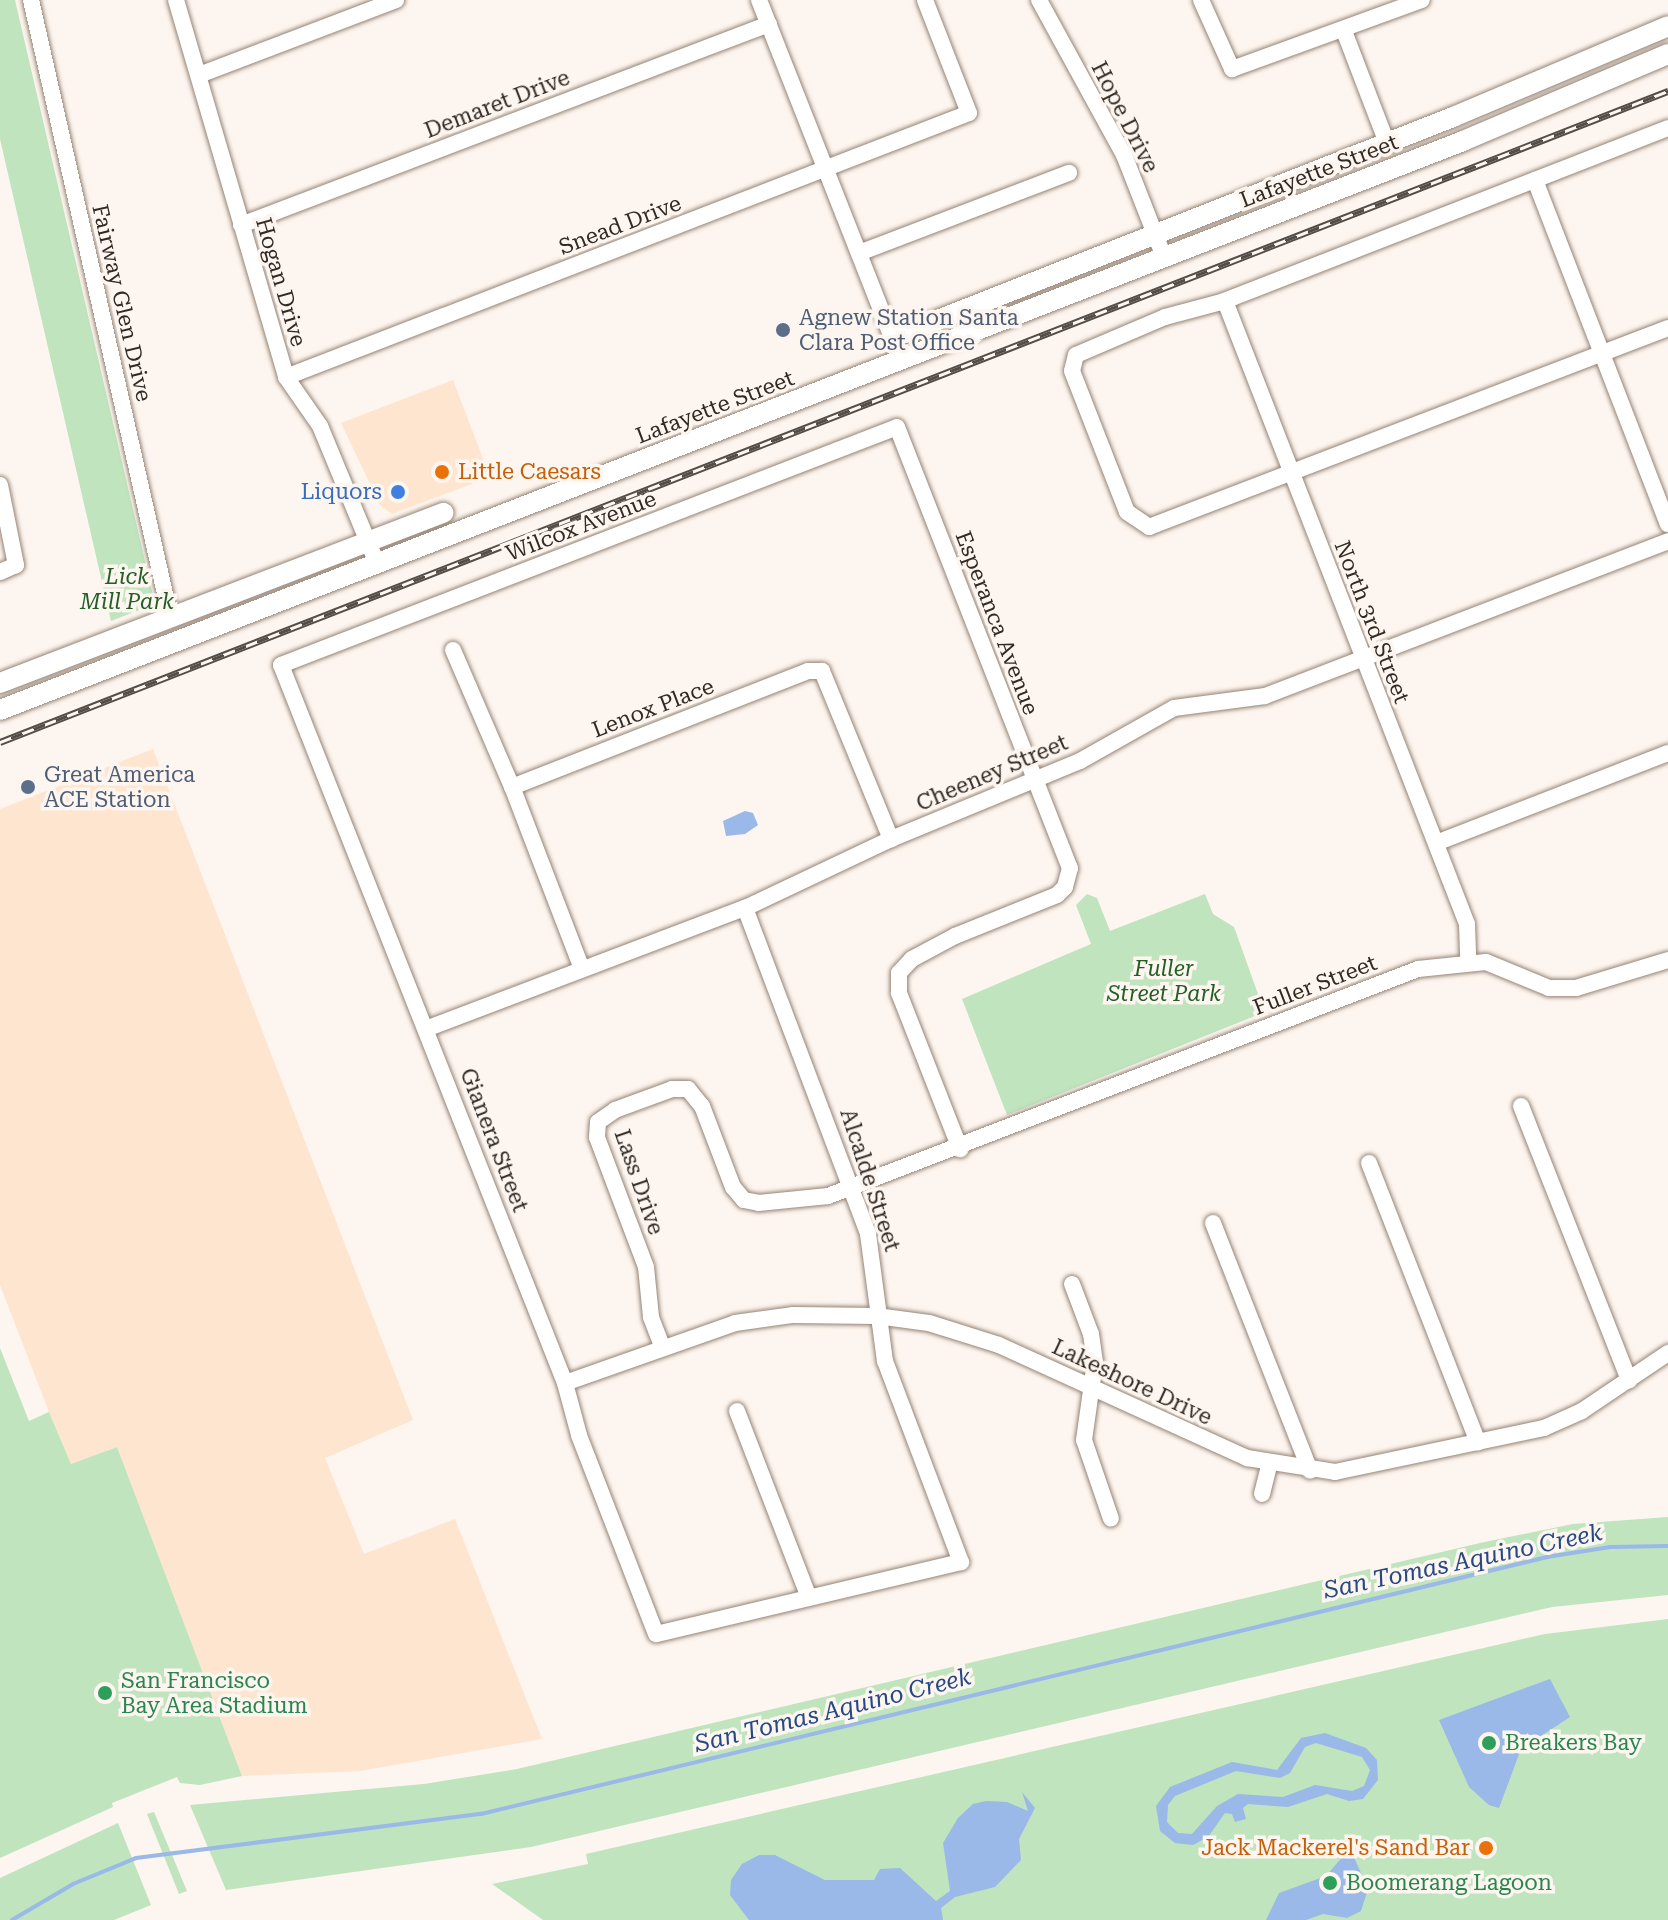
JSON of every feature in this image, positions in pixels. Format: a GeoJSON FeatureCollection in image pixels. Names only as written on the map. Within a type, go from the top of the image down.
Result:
{"type":"FeatureCollection","features":[{"type":"Feature","properties":{"kind":"main road","name":"Lafayette Street"},"geometry":{"type":"LineString","coordinates":[[892,338],[1387,143],[1668,26]]}},
{"type":"Feature","properties":{"kind":"main road","name":"Lafayette Street"},"geometry":{"type":"LineString","coordinates":[[0,710],[1164,257],[1668,54]]}},
{"type":"Feature","properties":{"kind":"main road"},"geometry":{"type":"LineString","coordinates":[[0,683],[444,513]]}},
{"type":"Feature","properties":{"kind":"street","name":"Fairway Glen Drive"},"geometry":{"type":"LineString","coordinates":[[31,0],[170,616]]}},
{"type":"Feature","properties":{"kind":"street","name":"Hogan Drive"},"geometry":{"type":"LineString","coordinates":[[176,0],[286,377],[320,426],[376,564]]}},
{"type":"Feature","properties":{"kind":"street"},"geometry":{"type":"LineString","coordinates":[[199,75],[396,0]]}},
{"type":"Feature","properties":{"kind":"street"},"geometry":{"type":"LineString","coordinates":[[759,0],[901,360]]}},
{"type":"Feature","properties":{"kind":"street","name":"Snead Drive"},"geometry":{"type":"LineString","coordinates":[[286,377],[969,113],[925,0]]}},
{"type":"Feature","properties":{"kind":"street","name":"Hope Drive"},"geometry":{"type":"LineString","coordinates":[[1039,0],[1124,155],[1164,257]]}},
{"type":"Feature","properties":{"kind":"street"},"geometry":{"type":"LineString","coordinates":[[1201,0],[1232,69],[1344,31],[1422,0]]}},
{"type":"Feature","properties":{"kind":"street","name":"Demaret Drive"},"geometry":{"type":"LineString","coordinates":[[241,225],[769,24]]}},
{"type":"Feature","properties":{"kind":"street"},"geometry":{"type":"LineString","coordinates":[[1344,31],[1387,143]]}},
{"type":"Feature","properties":{"kind":"street"},"geometry":{"type":"LineString","coordinates":[[1668,128],[1225,301],[1165,317],[1076,355],[1072,371],[1127,512],[1149,527],[1668,328]]}},
{"type":"Feature","properties":{"kind":"street"},"geometry":{"type":"LineString","coordinates":[[859,253],[1069,173]]}},
{"type":"Feature","properties":{"kind":"street"},"geometry":{"type":"LineString","coordinates":[[1535,180],[1668,524]]}},
{"type":"Feature","properties":{"kind":"street","name":"North 3rd Street"},"geometry":{"type":"LineString","coordinates":[[1225,301],[1361,659],[1467,924],[1468,961]]}},
{"type":"Feature","properties":{"kind":"street","name":"Wilcox Avenue"},"geometry":{"type":"LineString","coordinates":[[281,665],[897,427]]}},
{"type":"Feature","properties":{"kind":"street","name":"Esperanca Avenue"},"geometry":{"type":"LineString","coordinates":[[897,427],[1070,868],[1065,887],[955,936],[912,959],[899,973],[899,993],[960,1149]]}},
{"type":"Feature","properties":{"kind":"street"},"geometry":{"type":"LineString","coordinates":[[0,485],[16,565],[0,572]]}},
{"type":"Feature","properties":{"kind":"street","name":"Cheeney Street"},"geometry":{"type":"LineString","coordinates":[[426,1029],[745,908],[891,839],[1080,761],[1115,737],[1174,708],[1265,696],[1668,541]]}},
{"type":"Feature","properties":{"kind":"street"},"geometry":{"type":"LineString","coordinates":[[453,650],[512,787],[582,969]]}},
{"type":"Feature","properties":{"kind":"street","name":"Gianera Street"},"geometry":{"type":"LineString","coordinates":[[281,665],[565,1383],[579,1435],[656,1634],[809,1598]]}},
{"type":"Feature","properties":{"kind":"street","name":"Lenox Place"},"geometry":{"type":"LineString","coordinates":[[512,787],[808,671],[822,671],[891,839]]}},
{"type":"Feature","properties":{"kind":"street"},"geometry":{"type":"LineString","coordinates":[[1436,843],[1668,753]]}},
{"type":"Feature","properties":{"kind":"street","name":"Alcalde Street"},"geometry":{"type":"LineString","coordinates":[[745,908],[872,1252],[877,1316],[885,1361],[961,1562],[809,1598]]}},
{"type":"Feature","properties":{"kind":"street","name":"Fuller Street"},"geometry":{"type":"LineString","coordinates":[[851,1191],[1418,969],[1468,961],[1486,962],[1549,988],[1576,988],[1668,960]]}},
{"type":"Feature","properties":{"kind":"street","name":"Lass Drive"},"geometry":{"type":"LineString","coordinates":[[662,1346],[651,1317],[646,1267],[597,1137],[602,1117],[672,1089],[688,1089],[702,1106],[733,1187],[744,1200],[759,1203],[851,1191]]}},
{"type":"Feature","properties":{"kind":"street"},"geometry":{"type":"LineString","coordinates":[[1521,1106],[1629,1380]]}},
{"type":"Feature","properties":{"kind":"street"},"geometry":{"type":"LineString","coordinates":[[1369,1163],[1478,1443]]}},
{"type":"Feature","properties":{"kind":"street"},"geometry":{"type":"LineString","coordinates":[[1213,1223],[1310,1471]]}},
{"type":"Feature","properties":{"kind":"street"},"geometry":{"type":"LineString","coordinates":[[1072,1284],[1091,1334],[1092,1387],[1084,1440],[1111,1519]]}},
{"type":"Feature","properties":{"kind":"street","name":"Lakeshore Drive"},"geometry":{"type":"LineString","coordinates":[[565,1383],[710,1328],[764,1318],[877,1316],[976,1336],[1269,1465],[1310,1471],[1376,1467],[1564,1420],[1668,1353]]}},
{"type":"Feature","properties":{"kind":"street"},"geometry":{"type":"LineString","coordinates":[[737,1411],[809,1598]]}},
{"type":"Feature","properties":{"kind":"street"},"geometry":{"type":"LineString","coordinates":[[1262,1494],[1269,1465]]}},
{"type":"Feature","properties":{"kind":"shaded area"},"geometry":{"type":"Polygon","coordinates":[[[453,380],[490,477],[392,514],[380,505],[341,423],[453,380]]]}},
{"type":"Feature","properties":{"kind":"shaded area"},"geometry":{"type":"Polygon","coordinates":[[[153,749],[413,1420],[325,1458],[364,1554],[455,1519],[542,1739],[360,1771],[242,1776],[117,1447],[71,1464],[49,1412],[0,1285],[0,809],[153,749]]]}},
{"type":"Feature","properties":{"kind":"green space","name":"Lick Mill Park"},"geometry":{"type":"Polygon","coordinates":[[[0,0],[15,0],[155,604],[111,621],[0,139],[0,0]]]}},
{"type":"Feature","properties":{"kind":"green space","name":"Fuller Street Park"},"geometry":{"type":"Polygon","coordinates":[[[1087,894],[1097,898],[1110,931],[1205,894],[1213,914],[1234,927],[1263,1008],[1260,1014],[1007,1115],[962,999],[1091,944],[1076,905],[1087,894]]]}},
{"type":"Feature","properties":{"kind":"green space","name":"San Francisco Bay Area Stadium"},"geometry":{"type":"Polygon","coordinates":[[[0,1348],[29,1421],[49,1412],[71,1464],[117,1447],[242,1776],[200,1785],[180,1783],[177,1777],[112,1803],[113,1807],[0,1858],[0,1348]]]}},
{"type":"Feature","properties":{"kind":"green space"},"geometry":{"type":"Polygon","coordinates":[[[1668,1517],[1668,1595],[1552,1607],[531,1847],[226,1890],[190,1805],[424,1784],[517,1769],[1480,1543],[1573,1524],[1668,1517]]]}},
{"type":"Feature","properties":{"kind":"green space"},"geometry":{"type":"Polygon","coordinates":[[[1668,1619],[1668,1920],[543,1920],[492,1884],[588,1864],[586,1854],[1545,1634],[1668,1619]]]}},
{"type":"Feature","properties":{"kind":"green space"},"geometry":{"type":"Polygon","coordinates":[[[154,1812],[187,1891],[179,1894],[147,1814],[154,1812]]]}},
{"type":"Feature","properties":{"kind":"green space"},"geometry":{"type":"Polygon","coordinates":[[[118,1823],[151,1905],[114,1920],[0,1920],[0,1878],[118,1823]]]}},
{"type":"Feature","properties":{"kind":"water"},"geometry":{"type":"Polygon","coordinates":[[[745,811],[753,813],[758,825],[745,834],[726,836],[723,821],[745,811]]]}},
{"type":"Feature","properties":{"kind":"water","name":"Breakers Bay"},"geometry":{"type":"Polygon","coordinates":[[[1550,1679],[1570,1717],[1521,1749],[1499,1808],[1489,1805],[1469,1787],[1439,1720],[1550,1679]]]}},
{"type":"Feature","properties":{"kind":"water"},"geometry":{"type":"Polygon","coordinates":[[[1325,1733],[1366,1748],[1377,1760],[1378,1780],[1363,1799],[1349,1801],[1327,1794],[1288,1807],[1248,1804],[1243,1808],[1246,1819],[1235,1822],[1232,1814],[1225,1813],[1208,1837],[1193,1845],[1175,1843],[1160,1831],[1156,1806],[1170,1787],[1232,1762],[1277,1770],[1301,1738],[1325,1733]],[[1316,1743],[1305,1747],[1290,1773],[1280,1778],[1236,1771],[1175,1796],[1168,1805],[1167,1822],[1178,1833],[1192,1834],[1217,1806],[1238,1794],[1283,1797],[1315,1785],[1352,1791],[1364,1786],[1370,1770],[1362,1757],[1316,1743]]]}},
{"type":"Feature","properties":{"kind":"water"},"geometry":{"type":"Polygon","coordinates":[[[1022,1792],[1035,1808],[1019,1839],[1021,1860],[995,1887],[955,1897],[941,1908],[943,1920],[749,1920],[730,1895],[731,1880],[742,1864],[759,1855],[775,1855],[825,1880],[874,1880],[880,1869],[900,1868],[936,1901],[950,1891],[943,1843],[958,1818],[973,1804],[986,1801],[1007,1802],[1028,1811],[1022,1792]]]}},
{"type":"Feature","properties":{"kind":"water","name":"Boomerang Lagoon"},"geometry":{"type":"Polygon","coordinates":[[[1350,1848],[1368,1889],[1361,1911],[1347,1918],[1323,1914],[1306,1920],[1266,1920],[1279,1893],[1326,1876],[1350,1848]]]}},
{"type":"Feature","properties":{"kind":"waterway","name":"San Tomas Aquino Creek"},"geometry":{"type":"LineString","coordinates":[[12,1920],[73,1884],[136,1858],[481,1814],[1547,1557],[1610,1547],[1668,1546]]}},
{"type":"Feature","properties":{"kind":"railway"},"geometry":{"type":"LineString","coordinates":[[0,742],[1668,91]]}},
{"type":"Feature","properties":{"kind":"place","name":"Agnew Station Santa Clara Post Office"},"geometry":{"type":"Point","coordinates":[783,330]}},
{"type":"Feature","properties":{"kind":"place","name":"Little Caesars"},"geometry":{"type":"Point","coordinates":[442,472]}},
{"type":"Feature","properties":{"kind":"place","name":"Liquors"},"geometry":{"type":"Point","coordinates":[398,492]}},
{"type":"Feature","properties":{"kind":"place","name":"Great America ACE Station"},"geometry":{"type":"Point","coordinates":[28,787]}},
{"type":"Feature","properties":{"kind":"place","name":"San Francisco Bay Area Stadium"},"geometry":{"type":"Point","coordinates":[105,1693]}},
{"type":"Feature","properties":{"kind":"place","name":"Breakers Bay"},"geometry":{"type":"Point","coordinates":[1489,1743]}},
{"type":"Feature","properties":{"kind":"place","name":"Jack Mackerel's Sand Bar"},"geometry":{"type":"Point","coordinates":[1486,1848]}},
{"type":"Feature","properties":{"kind":"place","name":"Boomerang Lagoon"},"geometry":{"type":"Point","coordinates":[1330,1883]}}]}
